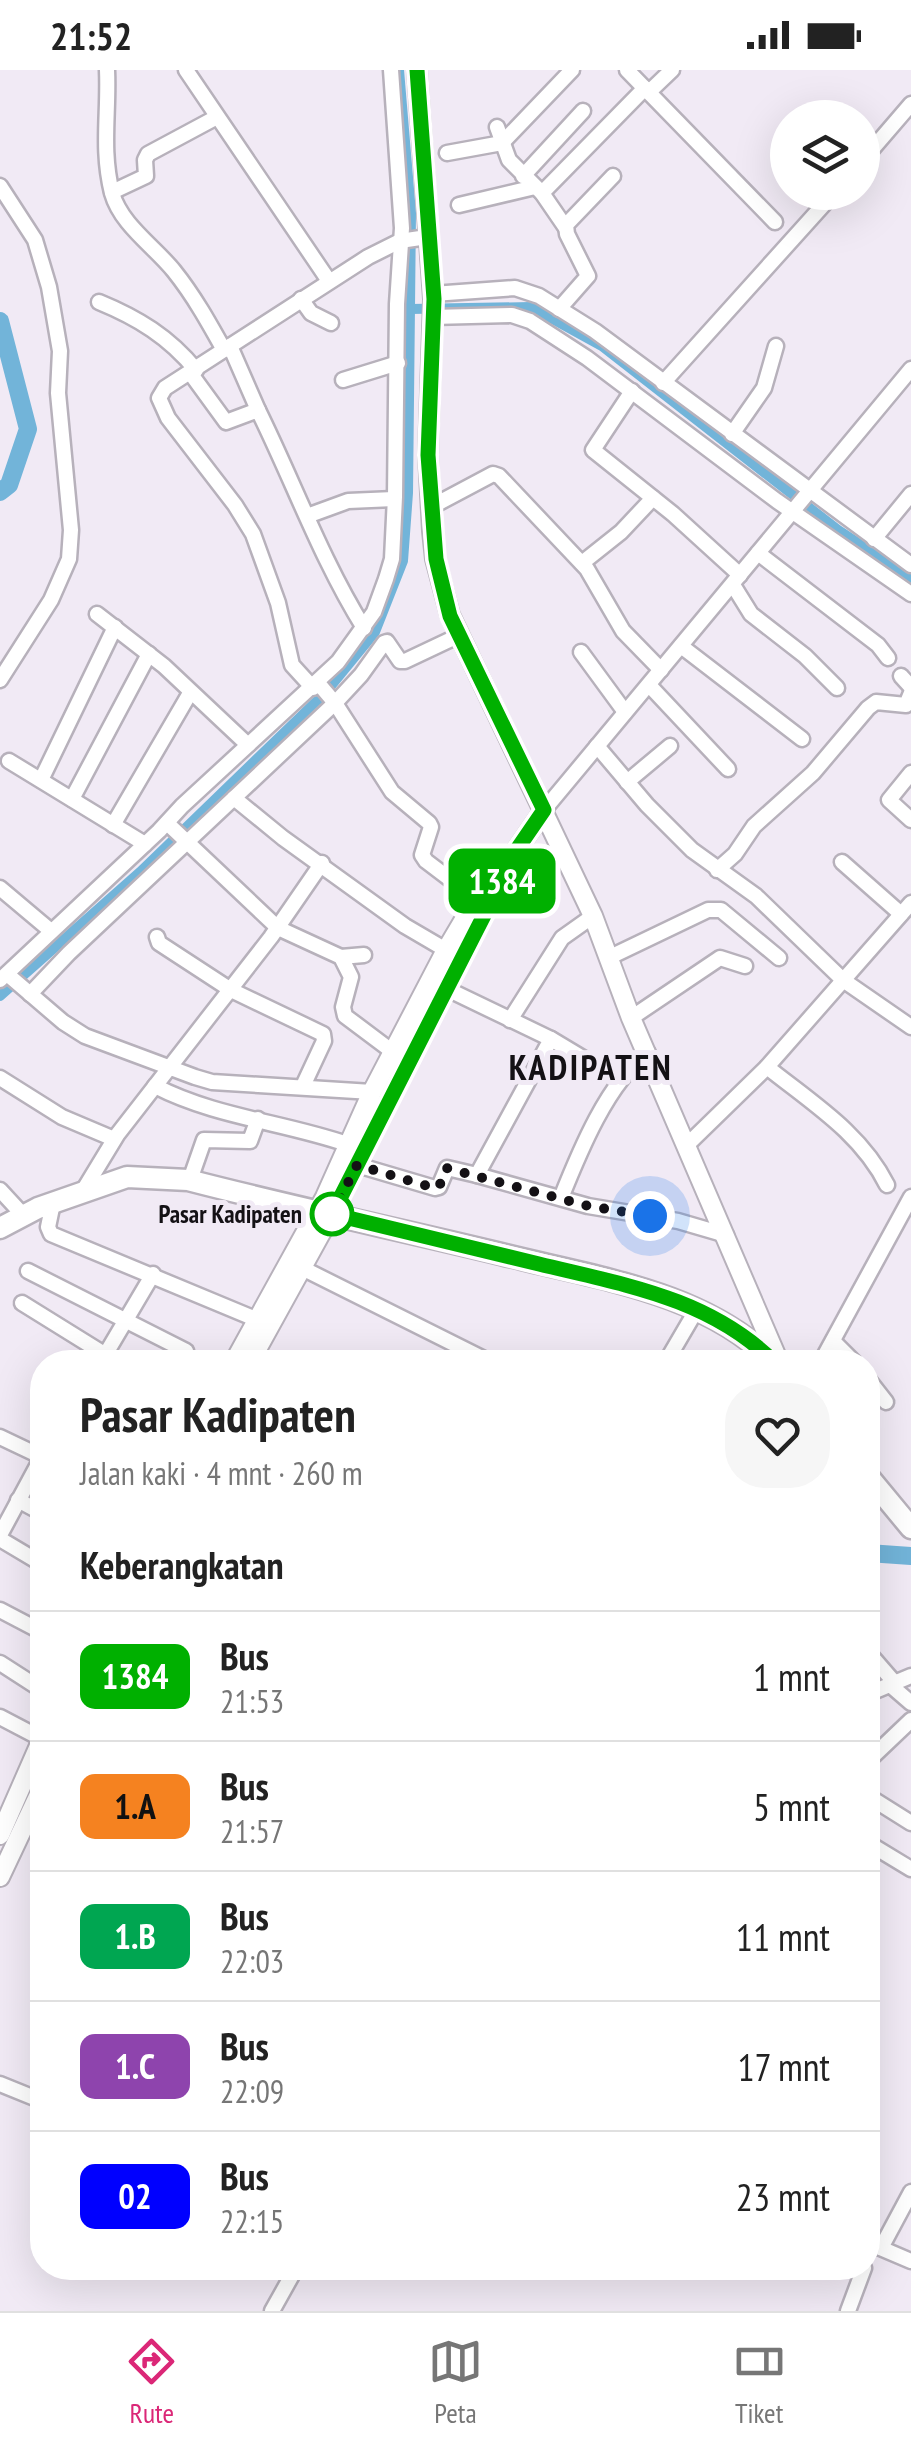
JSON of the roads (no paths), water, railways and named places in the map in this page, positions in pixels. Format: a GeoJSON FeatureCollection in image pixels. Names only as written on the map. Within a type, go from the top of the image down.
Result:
{"type":"FeatureCollection","features":[{"type":"Feature","properties":{"kind":"highway"},"geometry":{"type":"LineString","coordinates":[[0,1228],[52,1203],[126,1177],[190,1180],[639,1288],[697,1308],[745,1335],[763,1350]]}},
{"type":"Feature","properties":{"kind":"highway"},"geometry":{"type":"LineString","coordinates":[[880,1502],[911,1528]]}},
{"type":"Feature","properties":{"kind":"main road"},"geometry":{"type":"LineString","coordinates":[[417,70],[412,239],[433,306],[428,455],[436,559],[450,616],[593,916],[630,1018],[772,1350]]}},
{"type":"Feature","properties":{"kind":"main road"},"geometry":{"type":"LineString","coordinates":[[241,1350],[357,1165],[509,861],[544,810]]}},
{"type":"Feature","properties":{"kind":"main road"},"geometry":{"type":"LineString","coordinates":[[257,1350],[302,1268],[347,1144],[372,1092],[476,899],[491,874],[509,861]]}},
{"type":"Feature","properties":{"kind":"main road"},"geometry":{"type":"LineString","coordinates":[[0,1835],[30,1782]]}},
{"type":"Feature","properties":{"kind":"main road"},"geometry":{"type":"LineString","coordinates":[[0,1878],[30,1814]]}},
{"type":"Feature","properties":{"kind":"street"},"geometry":{"type":"LineString","coordinates":[[107,70],[103,135],[119,212],[159,254],[227,348],[335,581],[364,628]]}},
{"type":"Feature","properties":{"kind":"street"},"geometry":{"type":"LineString","coordinates":[[186,70],[330,280]]}},
{"type":"Feature","properties":{"kind":"street"},"geometry":{"type":"LineString","coordinates":[[30,994],[234,798],[324,692],[374,612],[392,558],[398,363],[412,239],[402,228],[390,70]]}},
{"type":"Feature","properties":{"kind":"street"},"geometry":{"type":"LineString","coordinates":[[446,153],[502,142],[572,70]]}},
{"type":"Feature","properties":{"kind":"street"},"geometry":{"type":"LineString","coordinates":[[628,70],[775,222]]}},
{"type":"Feature","properties":{"kind":"street"},"geometry":{"type":"LineString","coordinates":[[459,205],[538,190],[672,70]]}},
{"type":"Feature","properties":{"kind":"street"},"geometry":{"type":"LineString","coordinates":[[880,140],[911,104]]}},
{"type":"Feature","properties":{"kind":"street"},"geometry":{"type":"LineString","coordinates":[[524,176],[583,111]]}},
{"type":"Feature","properties":{"kind":"street"},"geometry":{"type":"LineString","coordinates":[[112,192],[146,176],[144,160],[148,154],[218,117]]}},
{"type":"Feature","properties":{"kind":"street"},"geometry":{"type":"LineString","coordinates":[[497,127],[509,160],[566,228],[588,276],[559,309]]}},
{"type":"Feature","properties":{"kind":"street"},"geometry":{"type":"LineString","coordinates":[[566,228],[567,222],[613,176]]}},
{"type":"Feature","properties":{"kind":"street"},"geometry":{"type":"LineString","coordinates":[[0,186],[35,240],[50,287],[60,351],[58,393],[72,530],[69,559],[50,600],[0,680]]}},
{"type":"Feature","properties":{"kind":"street"},"geometry":{"type":"LineString","coordinates":[[663,383],[819,210]]}},
{"type":"Feature","properties":{"kind":"street"},"geometry":{"type":"LineString","coordinates":[[412,239],[330,280],[165,388],[158,403],[235,504],[253,534],[278,603],[292,665],[324,692],[392,792],[429,823],[422,855],[426,862],[476,899]]}},
{"type":"Feature","properties":{"kind":"street"},"geometry":{"type":"LineString","coordinates":[[433,306],[515,288],[538,296],[595,331],[809,493],[911,564]]}},
{"type":"Feature","properties":{"kind":"street"},"geometry":{"type":"LineString","coordinates":[[301,299],[311,312],[331,323]]}},
{"type":"Feature","properties":{"kind":"street"},"geometry":{"type":"LineString","coordinates":[[99,302],[152,328],[180,351],[226,422],[258,410]]}},
{"type":"Feature","properties":{"kind":"street"},"geometry":{"type":"LineString","coordinates":[[433,306],[530,321],[632,390],[911,594]]}},
{"type":"Feature","properties":{"kind":"street"},"geometry":{"type":"LineString","coordinates":[[732,434],[764,388],[776,346]]}},
{"type":"Feature","properties":{"kind":"street"},"geometry":{"type":"LineString","coordinates":[[343,380],[398,363]]}},
{"type":"Feature","properties":{"kind":"street"},"geometry":{"type":"LineString","coordinates":[[544,810],[911,370]]}},
{"type":"Feature","properties":{"kind":"street"},"geometry":{"type":"LineString","coordinates":[[632,390],[593,450],[653,498],[737,580],[751,614],[805,656],[837,688]]}},
{"type":"Feature","properties":{"kind":"street"},"geometry":{"type":"LineString","coordinates":[[431,507],[493,474],[499,476],[582,564],[624,631],[661,670]]}},
{"type":"Feature","properties":{"kind":"street"},"geometry":{"type":"LineString","coordinates":[[874,539],[911,494]]}},
{"type":"Feature","properties":{"kind":"street"},"geometry":{"type":"LineString","coordinates":[[582,564],[621,532],[653,498]]}},
{"type":"Feature","properties":{"kind":"street"},"geometry":{"type":"LineString","coordinates":[[307,516],[344,502],[394,500]]}},
{"type":"Feature","properties":{"kind":"street"},"geometry":{"type":"LineString","coordinates":[[758,553],[878,645],[888,658]]}},
{"type":"Feature","properties":{"kind":"street"},"geometry":{"type":"LineString","coordinates":[[97,614],[149,654],[248,746]]}},
{"type":"Feature","properties":{"kind":"street"},"geometry":{"type":"LineString","coordinates":[[41,780],[115,627]]}},
{"type":"Feature","properties":{"kind":"street"},"geometry":{"type":"LineString","coordinates":[[372,1092],[212,1082],[85,1036],[6,977],[248,746],[324,692],[361,675],[385,642],[400,661],[405,661],[460,635]]}},
{"type":"Feature","properties":{"kind":"street"},"geometry":{"type":"LineString","coordinates":[[681,646],[802,739]]}},
{"type":"Feature","properties":{"kind":"street"},"geometry":{"type":"LineString","coordinates":[[581,652],[625,712]]}},
{"type":"Feature","properties":{"kind":"street"},"geometry":{"type":"LineString","coordinates":[[72,800],[149,654]]}},
{"type":"Feature","properties":{"kind":"street"},"geometry":{"type":"LineString","coordinates":[[648,684],[728,769]]}},
{"type":"Feature","properties":{"kind":"street"},"geometry":{"type":"LineString","coordinates":[[113,825],[190,693]]}},
{"type":"Feature","properties":{"kind":"street"},"geometry":{"type":"LineString","coordinates":[[716,870],[735,854],[754,826],[814,773],[868,708],[876,702],[908,694]]}},
{"type":"Feature","properties":{"kind":"street"},"geometry":{"type":"LineString","coordinates":[[597,746],[692,850],[756,896],[842,980],[911,1026]]}},
{"type":"Feature","properties":{"kind":"street"},"geometry":{"type":"LineString","coordinates":[[627,782],[670,746]]}},
{"type":"Feature","properties":{"kind":"street"},"geometry":{"type":"LineString","coordinates":[[9,760],[146,844]]}},
{"type":"Feature","properties":{"kind":"street"},"geometry":{"type":"LineString","coordinates":[[911,773],[890,800],[911,820]]}},
{"type":"Feature","properties":{"kind":"street"},"geometry":{"type":"LineString","coordinates":[[234,798],[405,926],[446,950]]}},
{"type":"Feature","properties":{"kind":"street"},"geometry":{"type":"LineString","coordinates":[[168,824],[278,928],[341,957],[364,955]]}},
{"type":"Feature","properties":{"kind":"street"},"geometry":{"type":"LineString","coordinates":[[687,1145],[767,1067],[906,909],[842,862]]}},
{"type":"Feature","properties":{"kind":"street"},"geometry":{"type":"LineString","coordinates":[[84,1191],[114,1140],[278,928],[322,863]]}},
{"type":"Feature","properties":{"kind":"street"},"geometry":{"type":"LineString","coordinates":[[0,888],[51,931]]}},
{"type":"Feature","properties":{"kind":"street"},"geometry":{"type":"LineString","coordinates":[[610,956],[708,910],[721,910],[779,958]]}},
{"type":"Feature","properties":{"kind":"street"},"geometry":{"type":"LineString","coordinates":[[510,1020],[562,938],[593,916]]}},
{"type":"Feature","properties":{"kind":"street"},"geometry":{"type":"LineString","coordinates":[[157,937],[159,943],[230,990],[322,1034],[324,1041],[302,1086]]}},
{"type":"Feature","properties":{"kind":"street"},"geometry":{"type":"LineString","coordinates":[[341,957],[351,978],[343,1006],[345,1016],[393,1052]]}},
{"type":"Feature","properties":{"kind":"street"},"geometry":{"type":"LineString","coordinates":[[630,1018],[720,958],[746,966]]}},
{"type":"Feature","properties":{"kind":"street"},"geometry":{"type":"LineString","coordinates":[[445,988],[552,1039],[586,1060]]}},
{"type":"Feature","properties":{"kind":"street"},"geometry":{"type":"LineString","coordinates":[[477,1176],[552,1039]]}},
{"type":"Feature","properties":{"kind":"street"},"geometry":{"type":"LineString","coordinates":[[561,1198],[598,1120],[620,1084],[648,1053]]}},
{"type":"Feature","properties":{"kind":"street"},"geometry":{"type":"LineString","coordinates":[[767,1067],[850,1132],[870,1153],[887,1185]]}},
{"type":"Feature","properties":{"kind":"street"},"geometry":{"type":"LineString","coordinates":[[0,1078],[62,1117],[114,1140]]}},
{"type":"Feature","properties":{"kind":"street"},"geometry":{"type":"LineString","coordinates":[[154,1086],[200,1107],[347,1144]]}},
{"type":"Feature","properties":{"kind":"street"},"geometry":{"type":"LineString","coordinates":[[190,1180],[204,1140],[250,1141],[258,1119]]}},
{"type":"Feature","properties":{"kind":"street"},"geometry":{"type":"LineString","coordinates":[[357,1165],[434,1188],[439,1187],[446,1168],[588,1206],[678,1221],[726,1235]]}},
{"type":"Feature","properties":{"kind":"street"},"geometry":{"type":"LineString","coordinates":[[0,1190],[24,1216]]}},
{"type":"Feature","properties":{"kind":"street"},"geometry":{"type":"LineString","coordinates":[[828,1350],[911,1197]]}},
{"type":"Feature","properties":{"kind":"street"},"geometry":{"type":"LineString","coordinates":[[52,1203],[48,1226],[51,1234],[258,1320]]}},
{"type":"Feature","properties":{"kind":"street"},"geometry":{"type":"LineString","coordinates":[[302,1268],[466,1350]]}},
{"type":"Feature","properties":{"kind":"street"},"geometry":{"type":"LineString","coordinates":[[28,1271],[182,1350]]}},
{"type":"Feature","properties":{"kind":"street"},"geometry":{"type":"LineString","coordinates":[[112,1350],[153,1274]]}},
{"type":"Feature","properties":{"kind":"street"},"geometry":{"type":"LineString","coordinates":[[22,1302],[93,1350]]}},
{"type":"Feature","properties":{"kind":"street"},"geometry":{"type":"LineString","coordinates":[[673,1350],[697,1308]]}},
{"type":"Feature","properties":{"kind":"street"},"geometry":{"type":"LineString","coordinates":[[833,1342],[841,1350]]}},
{"type":"Feature","properties":{"kind":"street"},"geometry":{"type":"LineString","coordinates":[[880,1394],[886,1402]]}},
{"type":"Feature","properties":{"kind":"street"},"geometry":{"type":"LineString","coordinates":[[0,1437],[30,1451]]}},
{"type":"Feature","properties":{"kind":"street"},"geometry":{"type":"LineString","coordinates":[[30,1478],[5,1513],[0,1537],[30,1556]]}},
{"type":"Feature","properties":{"kind":"street"},"geometry":{"type":"LineString","coordinates":[[18,1500],[30,1506]]}},
{"type":"Feature","properties":{"kind":"street"},"geometry":{"type":"LineString","coordinates":[[0,1610],[30,1626]]}},
{"type":"Feature","properties":{"kind":"street"},"geometry":{"type":"LineString","coordinates":[[0,1662],[30,1682]]}},
{"type":"Feature","properties":{"kind":"street"},"geometry":{"type":"LineString","coordinates":[[880,1668],[911,1703]]}},
{"type":"Feature","properties":{"kind":"street"},"geometry":{"type":"LineString","coordinates":[[880,1688],[911,1676]]}},
{"type":"Feature","properties":{"kind":"street"},"geometry":{"type":"LineString","coordinates":[[0,1716],[30,1732]]}},
{"type":"Feature","properties":{"kind":"street"},"geometry":{"type":"LineString","coordinates":[[880,1747],[911,1720]]}},
{"type":"Feature","properties":{"kind":"street"},"geometry":{"type":"LineString","coordinates":[[880,1804],[911,1824]]}},
{"type":"Feature","properties":{"kind":"street"},"geometry":{"type":"LineString","coordinates":[[880,1850],[911,1869]]}},
{"type":"Feature","properties":{"kind":"street"},"geometry":{"type":"LineString","coordinates":[[0,2084],[30,2097]]}},
{"type":"Feature","properties":{"kind":"street"},"geometry":{"type":"LineString","coordinates":[[880,2235],[910,2196]]}},
{"type":"Feature","properties":{"kind":"street"},"geometry":{"type":"LineString","coordinates":[[880,2248],[911,2260]]}},
{"type":"Feature","properties":{"kind":"street"},"geometry":{"type":"LineString","coordinates":[[272,2311],[289,2280]]}},
{"type":"Feature","properties":{"kind":"street"},"geometry":{"type":"LineString","coordinates":[[848,2311],[860,2280]]}},
{"type":"Feature","properties":{"kind":"waterway"},"geometry":{"type":"LineString","coordinates":[[0,996],[140,872],[325,693],[375,632],[403,561],[408,493],[411,213],[399,70]]}},
{"type":"Feature","properties":{"kind":"waterway"},"geometry":{"type":"LineString","coordinates":[[410,309],[531,307],[602,346],[838,530],[911,578]]}},
{"type":"Feature","properties":{"kind":"waterway"},"geometry":{"type":"LineString","coordinates":[[0,321],[28,429],[9,485],[0,492]]}},
{"type":"Feature","properties":{"kind":"waterway"},"geometry":{"type":"LineString","coordinates":[[880,1554],[911,1556]]}},
{"type":"Feature","properties":{"kind":"place","name":"Pasar Kadipaten"},"geometry":{"type":"Point","coordinates":[332,1214]}},
{"type":"Feature","properties":{"kind":"district","name":"KADIPATEN"},"geometry":{"type":"Point","coordinates":[591,1068]}}]}
